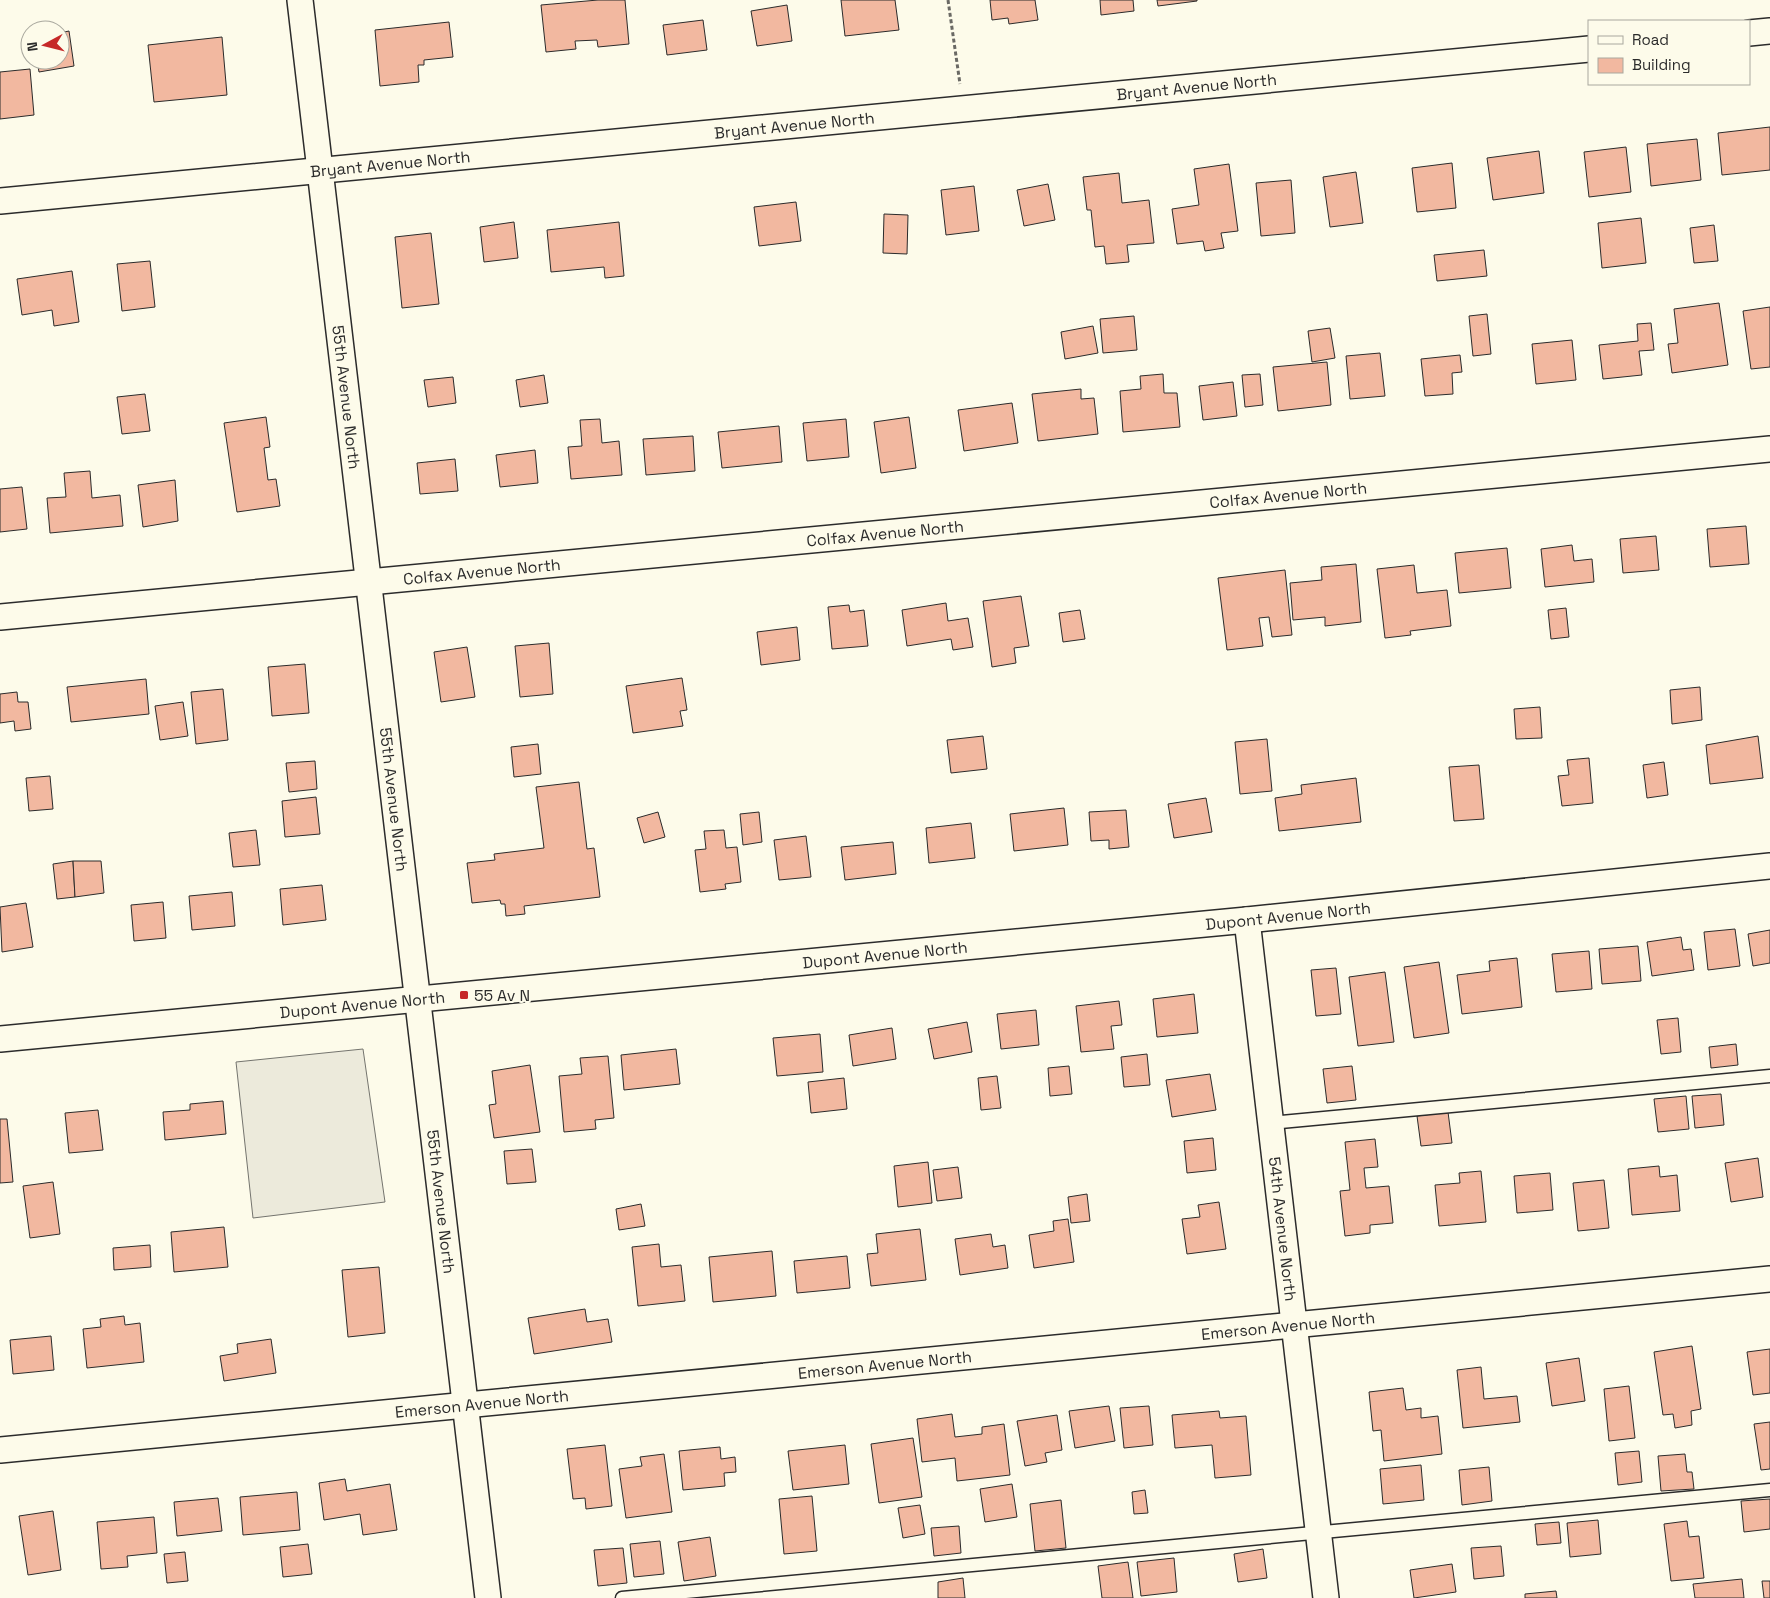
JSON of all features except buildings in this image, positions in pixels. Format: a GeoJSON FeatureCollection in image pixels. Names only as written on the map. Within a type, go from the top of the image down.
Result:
{"type":"FeatureCollection","features":[{"type":"Feature","properties":{"kind":"street","name":"55th Avenue North"},"geometry":{"type":"LineString","coordinates":[[300,0],[367,583],[488,1598]]}},
{"type":"Feature","properties":{"kind":"street"},"geometry":{"type":"LineString","coordinates":[[1750,33],[1770,31]]}},
{"type":"Feature","properties":{"kind":"street","name":"Bryant Avenue North"},"geometry":{"type":"LineString","coordinates":[[0,201],[1588,49]]}},
{"type":"Feature","properties":{"kind":"street","name":"Colfax Avenue North"},"geometry":{"type":"LineString","coordinates":[[0,617],[1770,449]]}},
{"type":"Feature","properties":{"kind":"street","name":"Dupont Avenue North"},"geometry":{"type":"LineString","coordinates":[[0,1039],[1247,920],[1770,866]]}},
{"type":"Feature","properties":{"kind":"street","name":"54th Avenue North"},"geometry":{"type":"LineString","coordinates":[[1247,920],[1326,1598]]}},
{"type":"Feature","properties":{"kind":"street","name":"Emerson Avenue North"},"geometry":{"type":"LineString","coordinates":[[0,1450],[1770,1278]]}},
{"type":"Feature","properties":{"kind":"lane"},"geometry":{"type":"LineString","coordinates":[[1270,1123],[1770,1076]]}},
{"type":"Feature","properties":{"kind":"lane"},"geometry":{"type":"LineString","coordinates":[[622,1598],[1770,1490]]}},
{"type":"Feature","properties":{"kind":"path"},"geometry":{"type":"LineString","coordinates":[[948,0],[964,109]]}},
{"type":"Feature","properties":{"kind":"shaded area"},"geometry":{"type":"Polygon","coordinates":[[[363,1049],[385,1202],[253,1218],[236,1062],[363,1049]]]}},
{"type":"Feature","properties":{"kind":"place","name":"55 Av N"},"geometry":{"type":"Point","coordinates":[464,995]}}]}
